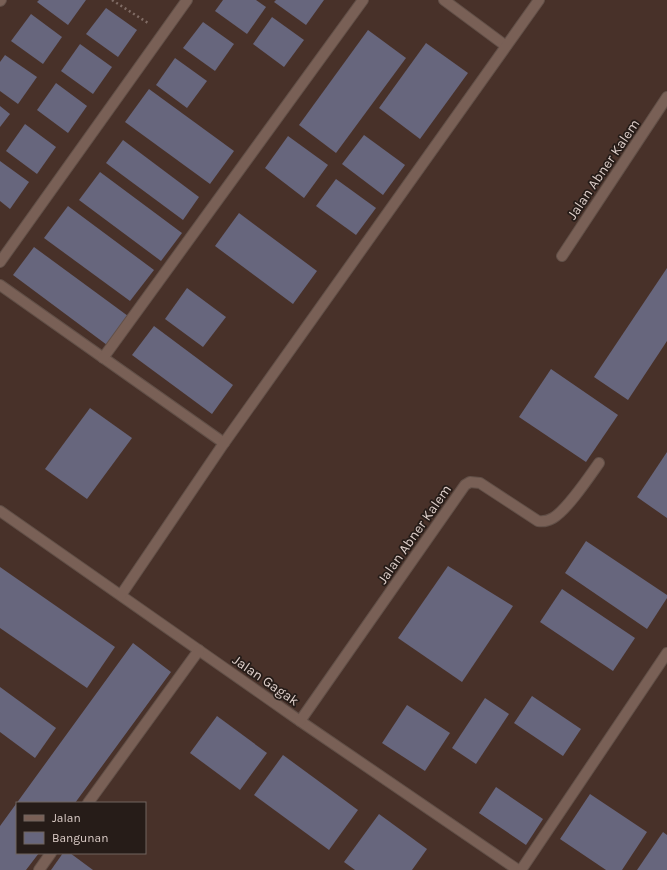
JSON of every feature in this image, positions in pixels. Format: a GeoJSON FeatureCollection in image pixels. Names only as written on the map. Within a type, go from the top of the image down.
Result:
{"type":"FeatureCollection","features":[{"type":"Feature","properties":{"kind":"street"},"geometry":{"type":"LineString","coordinates":[[0,262],[187,0]]}},
{"type":"Feature","properties":{"kind":"street"},"geometry":{"type":"LineString","coordinates":[[103,358],[363,0]]}},
{"type":"Feature","properties":{"kind":"street"},"geometry":{"type":"LineString","coordinates":[[444,0],[506,46]]}},
{"type":"Feature","properties":{"kind":"street"},"geometry":{"type":"LineString","coordinates":[[121,595],[224,443],[539,0]]}},
{"type":"Feature","properties":{"kind":"street","name":"Jalan Abner Kalem"},"geometry":{"type":"LineString","coordinates":[[562,256],[667,98]]}},
{"type":"Feature","properties":{"kind":"street"},"geometry":{"type":"LineString","coordinates":[[0,285],[224,443]]}},
{"type":"Feature","properties":{"kind":"street","name":"Jalan Abner Kalem"},"geometry":{"type":"LineString","coordinates":[[300,721],[465,486],[470,482],[480,483],[538,521],[544,522],[553,518],[562,511],[599,463]]}},
{"type":"Feature","properties":{"kind":"street","name":"Jalan Gagak"},"geometry":{"type":"LineString","coordinates":[[0,511],[300,721],[519,870]]}},
{"type":"Feature","properties":{"kind":"street"},"geometry":{"type":"LineString","coordinates":[[89,802],[199,650]]}},
{"type":"Feature","properties":{"kind":"street"},"geometry":{"type":"LineString","coordinates":[[519,870],[667,653]]}},
{"type":"Feature","properties":{"kind":"street"},"geometry":{"type":"LineString","coordinates":[[39,870],[50,854]]}},
{"type":"Feature","properties":{"kind":"path"},"geometry":{"type":"LineString","coordinates":[[112,0],[163,33]]}},
{"type":"Feature","properties":{"kind":"building"},"geometry":{"type":"Polygon","coordinates":[[[39,0],[86,0],[68,25],[37,2],[39,0]]]}},
{"type":"Feature","properties":{"kind":"building"},"geometry":{"type":"Polygon","coordinates":[[[223,0],[256,0],[266,7],[247,34],[215,11],[223,0]]]}},
{"type":"Feature","properties":{"kind":"building"},"geometry":{"type":"Polygon","coordinates":[[[276,0],[324,0],[306,25],[274,2],[276,0]]]}},
{"type":"Feature","properties":{"kind":"building"},"geometry":{"type":"Polygon","coordinates":[[[106,8],[137,30],[118,57],[86,34],[106,8]]]}},
{"type":"Feature","properties":{"kind":"building"},"geometry":{"type":"Polygon","coordinates":[[[31,14],[62,37],[43,64],[11,41],[31,14]]]}},
{"type":"Feature","properties":{"kind":"building"},"geometry":{"type":"Polygon","coordinates":[[[272,17],[304,40],[284,67],[253,44],[272,17]]]}},
{"type":"Feature","properties":{"kind":"building"},"geometry":{"type":"Polygon","coordinates":[[[203,22],[234,44],[215,71],[183,48],[203,22]]]}},
{"type":"Feature","properties":{"kind":"building"},"geometry":{"type":"Polygon","coordinates":[[[368,30],[406,58],[336,153],[299,125],[368,30]]]}},
{"type":"Feature","properties":{"kind":"building"},"geometry":{"type":"Polygon","coordinates":[[[426,43],[468,73],[420,139],[379,108],[426,43]]]}},
{"type":"Feature","properties":{"kind":"building"},"geometry":{"type":"Polygon","coordinates":[[[80,44],[112,67],[93,94],[61,71],[80,44]]]}},
{"type":"Feature","properties":{"kind":"building"},"geometry":{"type":"Polygon","coordinates":[[[5,55],[37,77],[18,104],[0,91],[0,62],[5,55]]]}},
{"type":"Feature","properties":{"kind":"building"},"geometry":{"type":"Polygon","coordinates":[[[175,58],[207,81],[187,108],[156,85],[175,58]]]}},
{"type":"Feature","properties":{"kind":"building"},"geometry":{"type":"Polygon","coordinates":[[[56,83],[87,106],[68,133],[37,110],[56,83]]]}},
{"type":"Feature","properties":{"kind":"building"},"geometry":{"type":"Polygon","coordinates":[[[149,89],[234,151],[210,184],[125,122],[149,89]]]}},
{"type":"Feature","properties":{"kind":"building"},"geometry":{"type":"Polygon","coordinates":[[[0,106],[10,114],[0,127],[0,106]]]}},
{"type":"Feature","properties":{"kind":"building"},"geometry":{"type":"Polygon","coordinates":[[[25,124],[56,147],[37,174],[6,151],[25,124]]]}},
{"type":"Feature","properties":{"kind":"building"},"geometry":{"type":"Polygon","coordinates":[[[364,135],[405,165],[383,195],[342,164],[364,135]]]}},
{"type":"Feature","properties":{"kind":"building"},"geometry":{"type":"Polygon","coordinates":[[[288,136],[328,165],[304,198],[265,168],[288,136]]]}},
{"type":"Feature","properties":{"kind":"building"},"geometry":{"type":"Polygon","coordinates":[[[123,140],[199,197],[183,220],[106,163],[123,140]]]}},
{"type":"Feature","properties":{"kind":"building"},"geometry":{"type":"Polygon","coordinates":[[[0,161],[29,182],[10,209],[0,201],[0,161]]]}},
{"type":"Feature","properties":{"kind":"building"},"geometry":{"type":"Polygon","coordinates":[[[100,172],[182,233],[161,261],[79,200],[100,172]]]}},
{"type":"Feature","properties":{"kind":"building"},"geometry":{"type":"Polygon","coordinates":[[[336,179],[376,208],[356,235],[316,206],[336,179]]]}},
{"type":"Feature","properties":{"kind":"building"},"geometry":{"type":"Polygon","coordinates":[[[68,206],[154,270],[130,301],[44,238],[68,206]]]}},
{"type":"Feature","properties":{"kind":"building"},"geometry":{"type":"Polygon","coordinates":[[[239,213],[317,271],[293,304],[215,246],[239,213]]]}},
{"type":"Feature","properties":{"kind":"building"},"geometry":{"type":"Polygon","coordinates":[[[34,247],[128,316],[107,345],[13,275],[34,247]]]}},
{"type":"Feature","properties":{"kind":"building"},"geometry":{"type":"Polygon","coordinates":[[[667,268],[667,341],[628,400],[594,377],[667,268]]]}},
{"type":"Feature","properties":{"kind":"building"},"geometry":{"type":"Polygon","coordinates":[[[187,288],[226,317],[203,347],[165,319],[187,288]]]}},
{"type":"Feature","properties":{"kind":"building"},"geometry":{"type":"Polygon","coordinates":[[[154,326],[233,385],[212,414],[132,355],[154,326]]]}},
{"type":"Feature","properties":{"kind":"building"},"geometry":{"type":"Polygon","coordinates":[[[551,369],[618,415],[586,462],[519,417],[551,369]]]}},
{"type":"Feature","properties":{"kind":"building"},"geometry":{"type":"Polygon","coordinates":[[[90,408],[132,438],[87,499],[45,469],[90,408]]]}},
{"type":"Feature","properties":{"kind":"building"},"geometry":{"type":"Polygon","coordinates":[[[667,452],[667,518],[637,497],[667,452]]]}},
{"type":"Feature","properties":{"kind":"building"},"geometry":{"type":"Polygon","coordinates":[[[586,541],[667,595],[667,598],[647,629],[565,573],[586,541]]]}},
{"type":"Feature","properties":{"kind":"building"},"geometry":{"type":"Polygon","coordinates":[[[448,566],[513,606],[462,682],[398,638],[448,566]]]}},
{"type":"Feature","properties":{"kind":"building"},"geometry":{"type":"Polygon","coordinates":[[[0,567],[115,647],[87,688],[0,628],[0,567]]]}},
{"type":"Feature","properties":{"kind":"building"},"geometry":{"type":"Polygon","coordinates":[[[562,589],[635,638],[613,671],[540,622],[562,589]]]}},
{"type":"Feature","properties":{"kind":"building"},"geometry":{"type":"Polygon","coordinates":[[[133,643],[171,672],[76,802],[17,802],[133,643]]]}},
{"type":"Feature","properties":{"kind":"building"},"geometry":{"type":"Polygon","coordinates":[[[0,687],[56,728],[35,758],[0,732],[0,687]]]}},
{"type":"Feature","properties":{"kind":"building"},"geometry":{"type":"Polygon","coordinates":[[[532,696],[581,729],[563,756],[514,723],[532,696]]]}},
{"type":"Feature","properties":{"kind":"building"},"geometry":{"type":"Polygon","coordinates":[[[485,698],[509,714],[476,764],[452,748],[485,698]]]}},
{"type":"Feature","properties":{"kind":"building"},"geometry":{"type":"Polygon","coordinates":[[[407,705],[450,733],[425,771],[382,743],[407,705]]]}},
{"type":"Feature","properties":{"kind":"building"},"geometry":{"type":"Polygon","coordinates":[[[217,716],[267,753],[240,790],[190,753],[217,716]]]}},
{"type":"Feature","properties":{"kind":"building"},"geometry":{"type":"Polygon","coordinates":[[[283,755],[358,810],[329,850],[254,795],[283,755]]]}},
{"type":"Feature","properties":{"kind":"building"},"geometry":{"type":"Polygon","coordinates":[[[496,787],[543,819],[526,845],[479,813],[496,787]]]}},
{"type":"Feature","properties":{"kind":"building"},"geometry":{"type":"Polygon","coordinates":[[[590,794],[647,832],[622,870],[606,870],[560,839],[590,794]]]}},
{"type":"Feature","properties":{"kind":"building"},"geometry":{"type":"Polygon","coordinates":[[[16,804],[16,854],[38,854],[26,870],[0,870],[0,826],[16,804]]]}},
{"type":"Feature","properties":{"kind":"building"},"geometry":{"type":"Polygon","coordinates":[[[379,814],[427,849],[412,870],[355,870],[344,862],[379,814]]]}},
{"type":"Feature","properties":{"kind":"building"},"geometry":{"type":"Polygon","coordinates":[[[663,832],[667,835],[667,870],[637,870],[663,832]]]}},
{"type":"Feature","properties":{"kind":"building"},"geometry":{"type":"Polygon","coordinates":[[[62,854],[71,854],[93,870],[51,870],[62,854]]]}}]}
